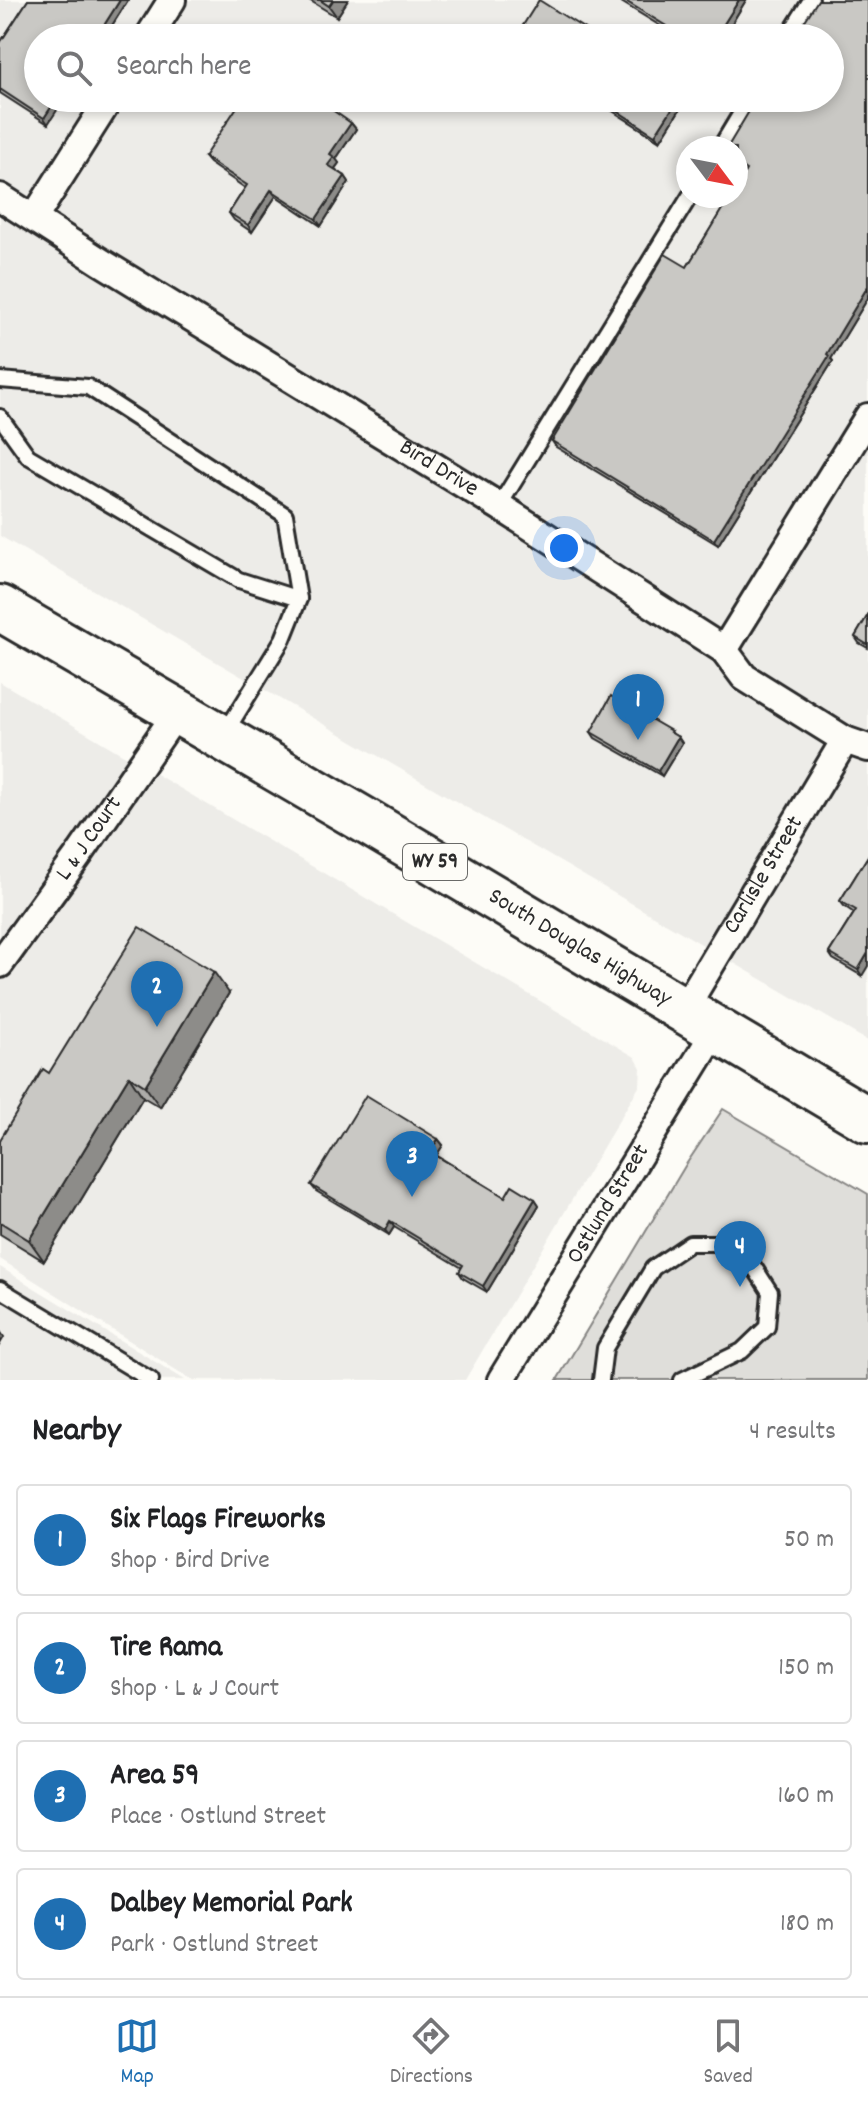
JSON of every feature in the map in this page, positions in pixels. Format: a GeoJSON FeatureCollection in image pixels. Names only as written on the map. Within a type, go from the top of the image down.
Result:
{"type":"FeatureCollection","features":[{"type":"Feature","properties":{"kind":"highway","name":"South Douglas Highway"},"geometry":{"type":"LineString","coordinates":[[0,608],[868,1120]]}},
{"type":"Feature","properties":{"kind":"street"},"geometry":{"type":"LineString","coordinates":[[157,24],[172,0]]}},
{"type":"Feature","properties":{"kind":"street"},"geometry":{"type":"LineString","coordinates":[[34,218],[101,112]]}},
{"type":"Feature","properties":{"kind":"street","name":"Bird Drive"},"geometry":{"type":"LineString","coordinates":[[0,197],[499,506],[724,650],[744,677],[856,744]]}},
{"type":"Feature","properties":{"kind":"street"},"geometry":{"type":"LineString","coordinates":[[724,650],[868,417]]}},
{"type":"Feature","properties":{"kind":"street","name":"L & J Court"},"geometry":{"type":"LineString","coordinates":[[0,964],[178,711]]}},
{"type":"Feature","properties":{"kind":"street","name":"Carlisle Street"},"geometry":{"type":"LineString","coordinates":[[700,1021],[856,744]]}},
{"type":"Feature","properties":{"kind":"street","name":"Ostlund Street"},"geometry":{"type":"LineString","coordinates":[[501,1380],[700,1021]]}},
{"type":"Feature","properties":{"kind":"lane"},"geometry":{"type":"LineString","coordinates":[[796,24],[811,0]]}},
{"type":"Feature","properties":{"kind":"lane"},"geometry":{"type":"LineString","coordinates":[[727,136],[742,112]]}},
{"type":"Feature","properties":{"kind":"lane"},"geometry":{"type":"LineString","coordinates":[[499,506],[683,208]]}},
{"type":"Feature","properties":{"kind":"lane"},"geometry":{"type":"LineString","coordinates":[[0,380],[88,387],[285,515],[299,599],[283,639],[223,737]]}},
{"type":"Feature","properties":{"kind":"lane"},"geometry":{"type":"LineString","coordinates":[[0,417],[28,456],[239,580],[299,599]]}},
{"type":"Feature","properties":{"kind":"lane"},"geometry":{"type":"LineString","coordinates":[[601,1380],[605,1348],[653,1268],[690,1243],[720,1243],[750,1261],[770,1292],[767,1327],[742,1351],[682,1380]]}},
{"type":"Feature","properties":{"kind":"lane"},"geometry":{"type":"LineString","coordinates":[[0,1289],[151,1380]]}},
{"type":"Feature","properties":{"kind":"shaded area"},"geometry":{"type":"Polygon","coordinates":[[[0,0],[868,0],[868,1041],[0,536],[0,0]]]}},
{"type":"Feature","properties":{"kind":"shaded area"},"geometry":{"type":"Polygon","coordinates":[[[0,682],[635,1057],[641,1068],[640,1085],[465,1380],[192,1380],[0,1259],[0,682]]]}},
{"type":"Feature","properties":{"kind":"shaded area"},"geometry":{"type":"Polygon","coordinates":[[[723,1109],[868,1194],[868,1380],[557,1380],[685,1166],[723,1109]]]}},
{"type":"Feature","properties":{"kind":"shaded area"},"geometry":{"type":"Polygon","coordinates":[[[0,1267],[185,1380],[0,1380],[0,1267]]]}},
{"type":"Feature","properties":{"kind":"building"},"geometry":{"type":"Polygon","coordinates":[[[28,0],[120,0],[105,24],[24,24],[24,105],[0,89],[0,43],[28,0]]]}},
{"type":"Feature","properties":{"kind":"building"},"geometry":{"type":"Polygon","coordinates":[[[539,0],[577,24],[524,24],[539,0]]]}},
{"type":"Feature","properties":{"kind":"building"},"geometry":{"type":"Polygon","coordinates":[[[624,0],[739,0],[724,24],[663,24],[624,0]]]}},
{"type":"Feature","properties":{"kind":"building"},"geometry":{"type":"Polygon","coordinates":[[[818,0],[868,0],[868,286],[827,354],[829,356],[714,540],[552,441],[665,254],[687,267],[723,208],[748,208],[748,136],[734,136],[749,112],[844,112],[844,24],[803,24],[818,0]]]}},
{"type":"Feature","properties":{"kind":"building"},"geometry":{"type":"Polygon","coordinates":[[[234,112],[335,112],[351,123],[330,154],[334,157],[328,165],[345,176],[316,219],[271,190],[248,225],[229,213],[247,185],[204,157],[234,112]]]}},
{"type":"Feature","properties":{"kind":"building"},"geometry":{"type":"Polygon","coordinates":[[[619,112],[670,112],[655,135],[619,112]]]}},
{"type":"Feature","properties":{"kind":"building"},"geometry":{"type":"Polygon","coordinates":[[[868,615],[868,645],[855,637],[868,615]]]}},
{"type":"Feature","properties":{"kind":"building"},"geometry":{"type":"Polygon","coordinates":[[[611,696],[678,737],[658,771],[591,732],[611,696]]]}},
{"type":"Feature","properties":{"kind":"building"},"geometry":{"type":"Polygon","coordinates":[[[868,856],[868,953],[858,970],[829,953],[856,910],[840,901],[868,856]]]}},
{"type":"Feature","properties":{"kind":"building"},"geometry":{"type":"Polygon","coordinates":[[[139,927],[214,972],[145,1086],[129,1076],[29,1240],[0,1222],[0,1140],[43,1069],[49,1073],[139,927]]]}},
{"type":"Feature","properties":{"kind":"building"},"geometry":{"type":"Polygon","coordinates":[[[366,1095],[438,1139],[430,1152],[505,1197],[512,1185],[535,1199],[483,1286],[459,1272],[463,1265],[390,1221],[385,1230],[311,1185],[366,1095]]]}},
{"type":"Feature","properties":{"kind":"place","name":"Six Flags Fireworks"},"geometry":{"type":"Point","coordinates":[638,740]}},
{"type":"Feature","properties":{"kind":"place","name":"Tire Rama"},"geometry":{"type":"Point","coordinates":[157,1027]}},
{"type":"Feature","properties":{"kind":"place","name":"Area 59"},"geometry":{"type":"Point","coordinates":[412,1197]}},
{"type":"Feature","properties":{"kind":"place","name":"Dalbey Memorial Park"},"geometry":{"type":"Point","coordinates":[740,1287]}}]}
